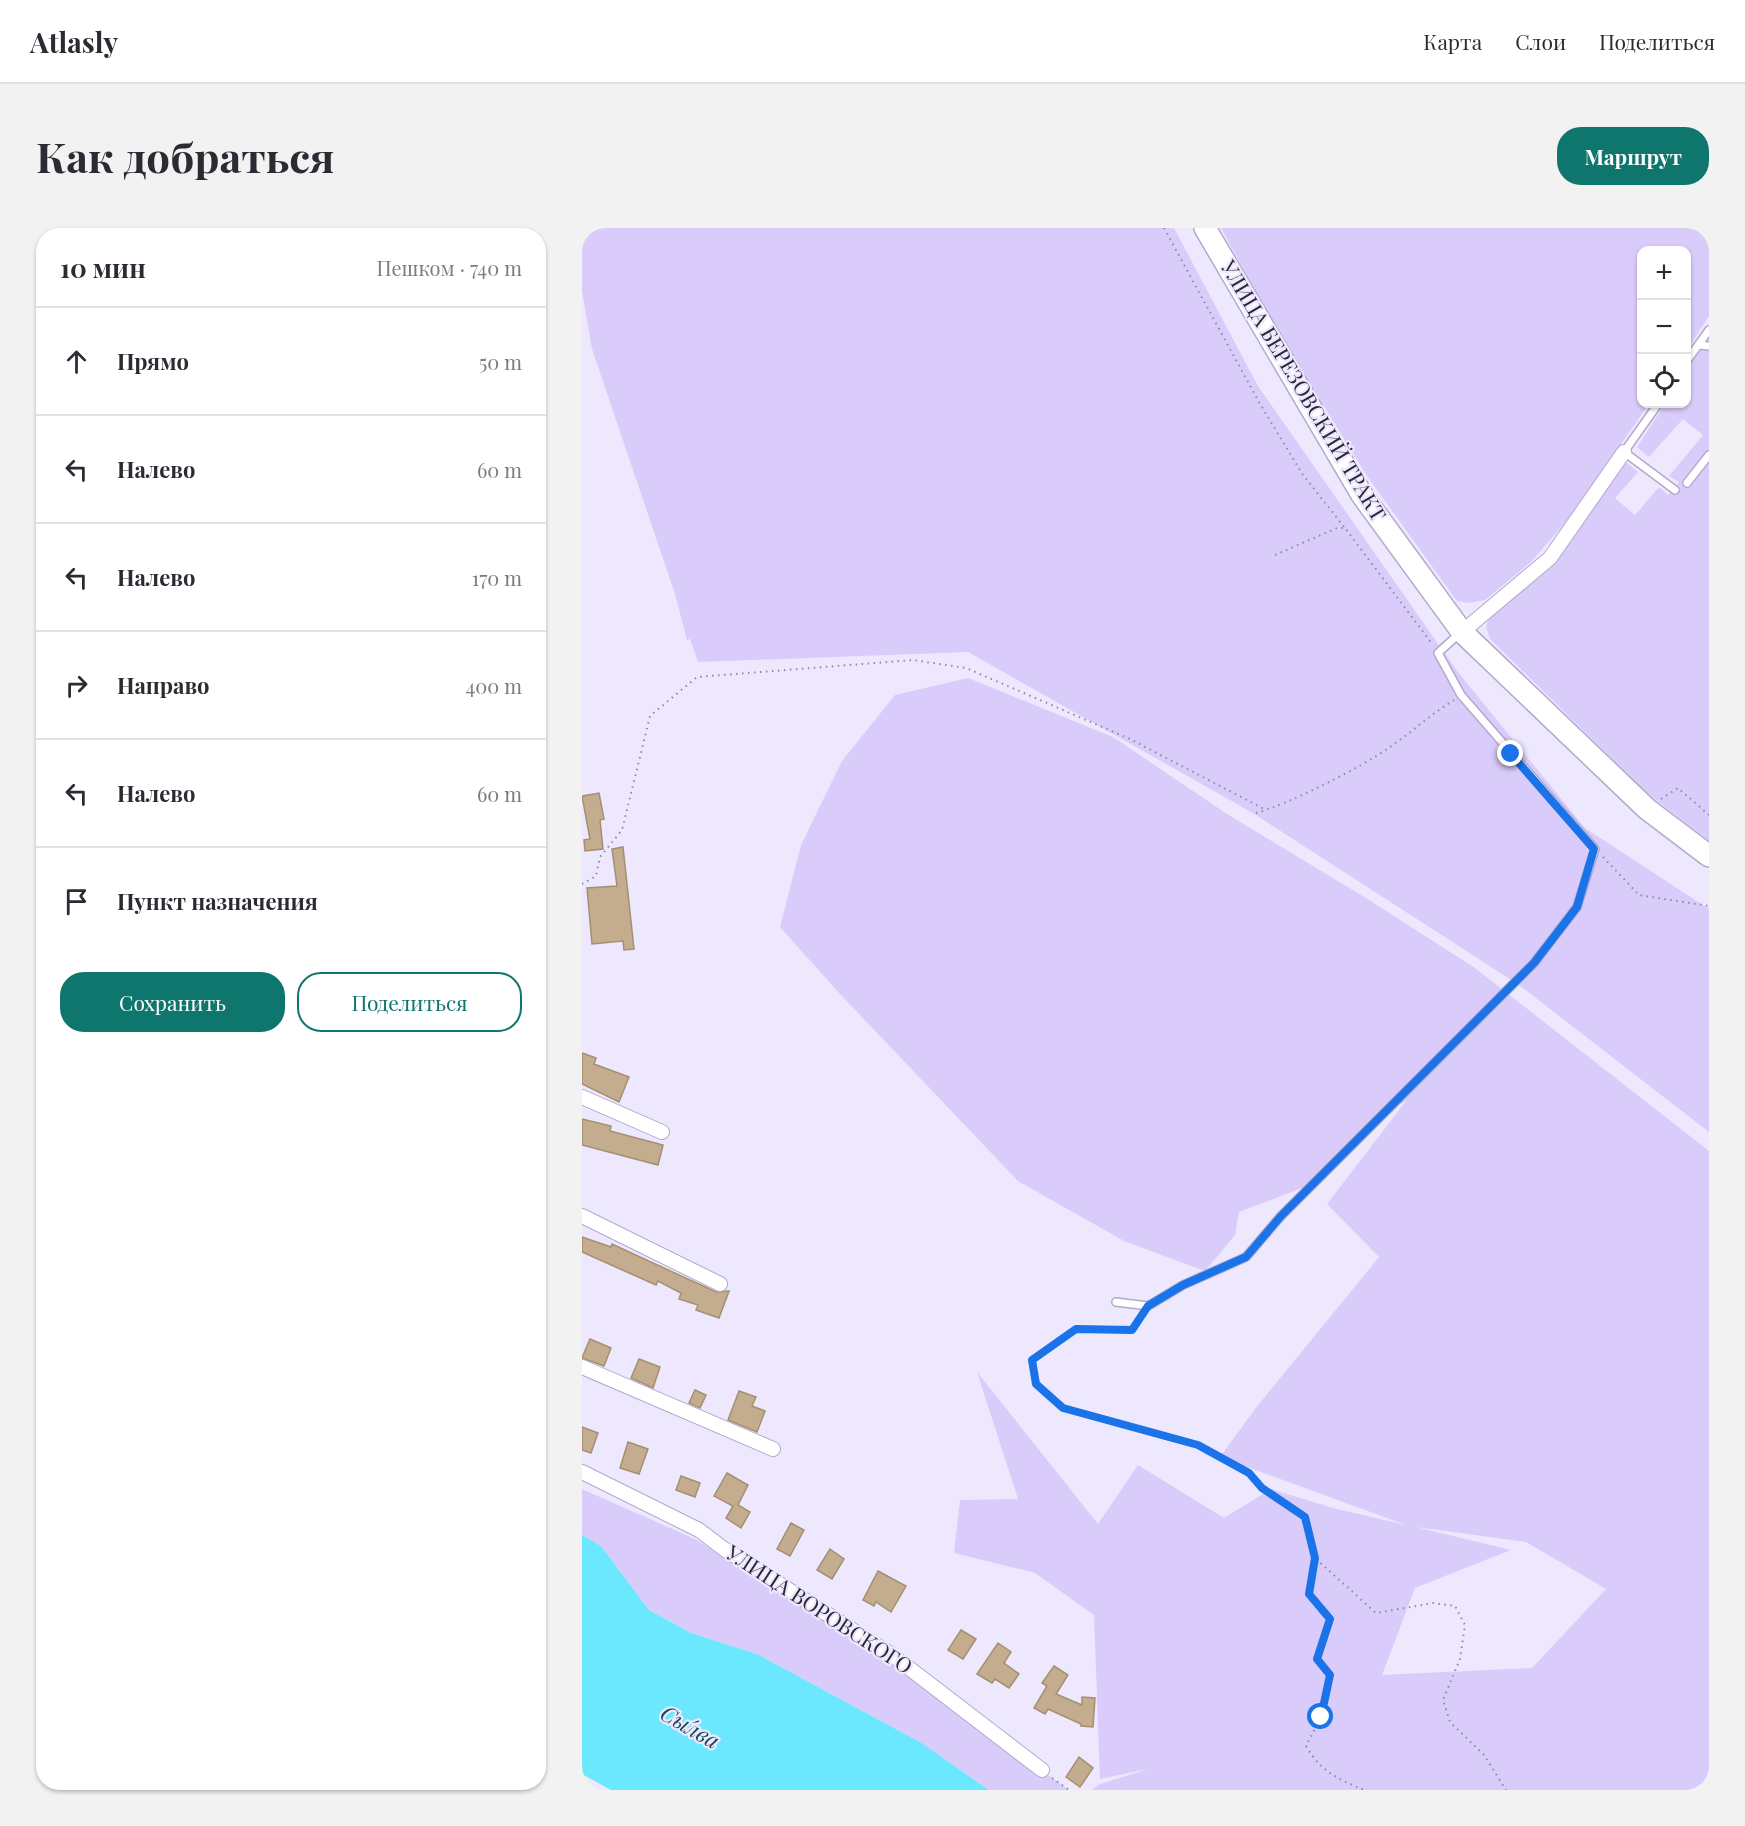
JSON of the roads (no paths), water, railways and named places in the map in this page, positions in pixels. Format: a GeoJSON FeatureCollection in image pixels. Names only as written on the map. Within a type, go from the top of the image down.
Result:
{"type":"FeatureCollection","features":[{"type":"Feature","properties":{"kind":"main road","name":"УЛИЦА БЕРЕЗОВСКИЙ ТРАКТ"},"geometry":{"type":"LineString","coordinates":[[1205,228],[1362,495],[1462,632],[1647,809],[1709,856]]}},
{"type":"Feature","properties":{"kind":"street"},"geometry":{"type":"LineString","coordinates":[[1462,632],[1550,558],[1624,452]]}},
{"type":"Feature","properties":{"kind":"street"},"geometry":{"type":"LineString","coordinates":[[582,1097],[662,1132]]}},
{"type":"Feature","properties":{"kind":"street"},"geometry":{"type":"LineString","coordinates":[[582,1216],[720,1284]]}},
{"type":"Feature","properties":{"kind":"street"},"geometry":{"type":"LineString","coordinates":[[582,1367],[773,1449]]}},
{"type":"Feature","properties":{"kind":"street","name":"УЛИЦА ВОРОВСКОГО"},"geometry":{"type":"LineString","coordinates":[[582,1472],[699,1530],[724,1549],[892,1655],[1042,1770]]}},
{"type":"Feature","properties":{"kind":"lane"},"geometry":{"type":"LineString","coordinates":[[1691,355],[1709,330]]}},
{"type":"Feature","properties":{"kind":"lane"},"geometry":{"type":"LineString","coordinates":[[1699,345],[1709,346]]}},
{"type":"Feature","properties":{"kind":"lane"},"geometry":{"type":"LineString","coordinates":[[1655,408],[1624,452],[1674,490]]}},
{"type":"Feature","properties":{"kind":"lane"},"geometry":{"type":"LineString","coordinates":[[1687,483],[1709,454]]}},
{"type":"Feature","properties":{"kind":"lane"},"geometry":{"type":"LineString","coordinates":[[1116,1302],[1148,1306],[1183,1285],[1246,1257],[1281,1216],[1534,963],[1577,907],[1594,849],[1461,695],[1438,653],[1462,632]]}},
{"type":"Feature","properties":{"kind":"water","name":"Сы́лва"},"geometry":{"type":"Polygon","coordinates":[[[582,1535],[601,1546],[649,1610],[691,1633],[757,1654],[920,1742],[989,1790],[611,1790],[582,1774],[582,1535]]]}}]}
